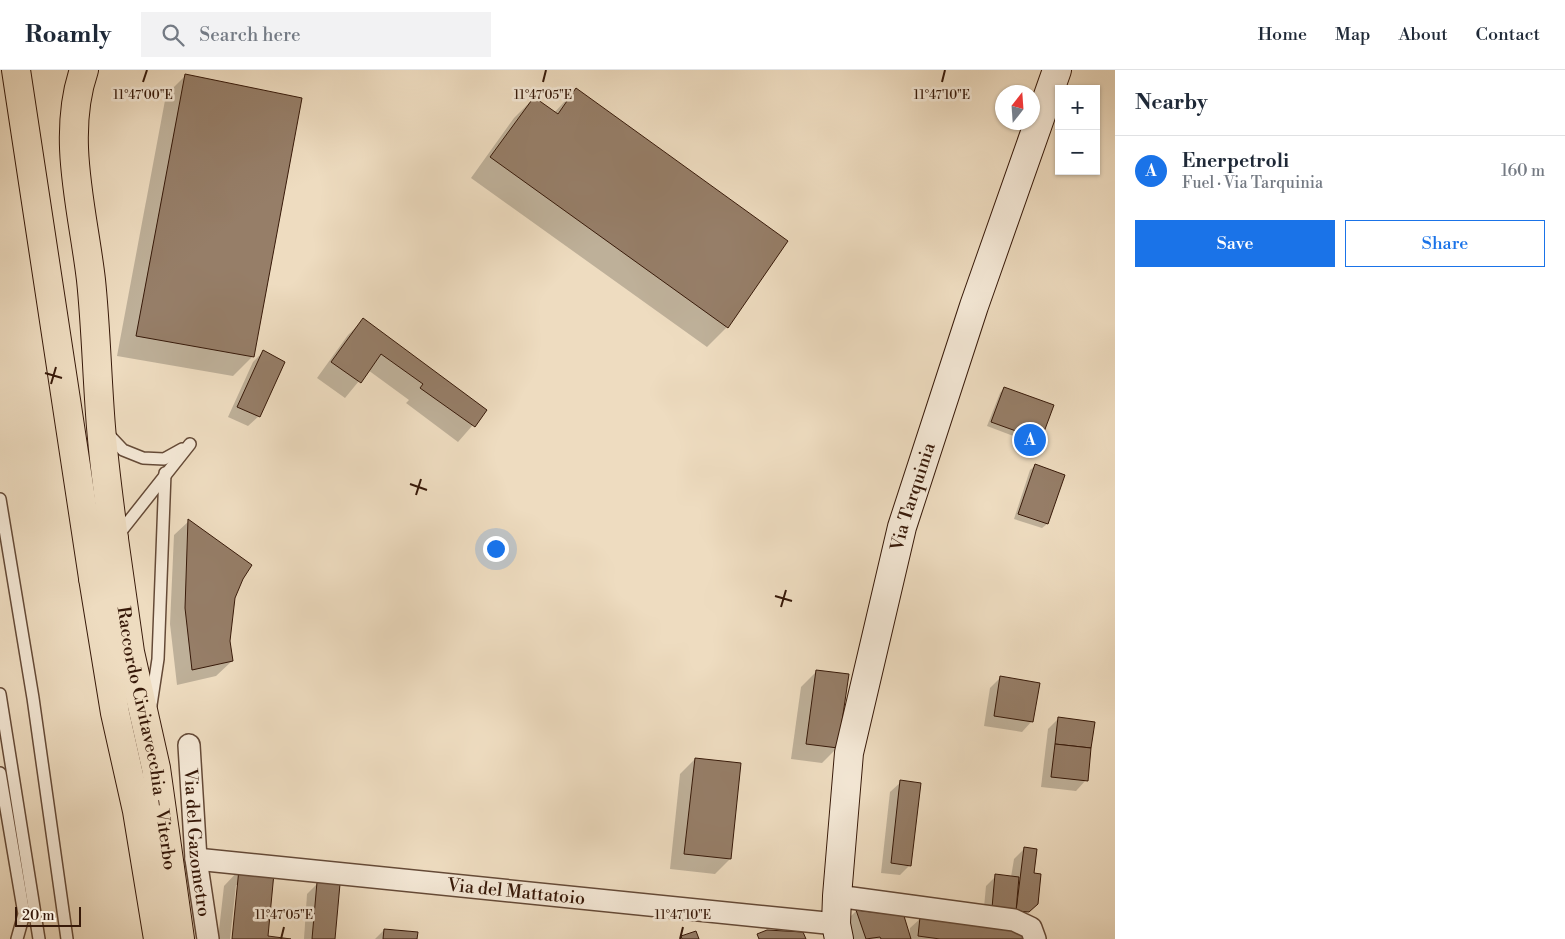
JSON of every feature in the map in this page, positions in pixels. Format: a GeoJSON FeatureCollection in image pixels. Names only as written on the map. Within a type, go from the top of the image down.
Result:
{"type":"FeatureCollection","features":[{"type":"Feature","properties":{"kind":"main road","name":"Raccordo Civitavecchia - Viterbo"},"geometry":{"type":"LineString","coordinates":[[16,70],[115,713],[138,810],[158,939]]}},
{"type":"Feature","properties":{"kind":"main road","name":"Raccordo Civitavecchia - Viterbo"},"geometry":{"type":"LineString","coordinates":[[84,70],[79,85],[74,119],[76,173],[91,281],[101,425],[114,539],[130,652],[156,768],[180,939]]}},
{"type":"Feature","properties":{"kind":"main road","name":"Via Tarquinia"},"geometry":{"type":"LineString","coordinates":[[838,931],[837,896],[849,753],[902,527],[974,306],[1057,70]]}},
{"type":"Feature","properties":{"kind":"street","name":"Via del Gazometro"},"geometry":{"type":"LineString","coordinates":[[189,744],[196,860],[208,939]]}},
{"type":"Feature","properties":{"kind":"street","name":"Via del Mattatoio"},"geometry":{"type":"LineString","coordinates":[[196,860],[838,931]]}},
{"type":"Feature","properties":{"kind":"street"},"geometry":{"type":"LineString","coordinates":[[837,896],[1014,920],[1031,928],[1035,939]]}},
{"type":"Feature","properties":{"kind":"lane"},"geometry":{"type":"LineString","coordinates":[[93,578],[114,539],[190,444],[164,459],[143,458],[123,450],[101,425]]}},
{"type":"Feature","properties":{"kind":"lane"},"geometry":{"type":"LineString","coordinates":[[146,729],[158,659],[165,474]]}},
{"type":"Feature","properties":{"kind":"lane"},"geometry":{"type":"LineString","coordinates":[[0,499],[33,698],[67,939]]}},
{"type":"Feature","properties":{"kind":"lane"},"geometry":{"type":"LineString","coordinates":[[0,694],[39,939]]}},
{"type":"Feature","properties":{"kind":"lane"},"geometry":{"type":"LineString","coordinates":[[0,736],[4,721]]}},
{"type":"Feature","properties":{"kind":"lane"},"geometry":{"type":"LineString","coordinates":[[0,773],[24,914],[17,939]]}},
{"type":"Feature","properties":{"kind":"building"},"geometry":{"type":"Polygon","coordinates":[[[185,74],[302,98],[254,357],[136,336],[185,74]]]}},
{"type":"Feature","properties":{"kind":"building"},"geometry":{"type":"Polygon","coordinates":[[[576,88],[788,241],[728,328],[490,157],[534,97],[558,114],[576,88]]]}},
{"type":"Feature","properties":{"kind":"building"},"geometry":{"type":"Polygon","coordinates":[[[363,318],[487,410],[475,427],[420,388],[423,384],[381,354],[361,383],[331,362],[363,318]]]}},
{"type":"Feature","properties":{"kind":"building"},"geometry":{"type":"Polygon","coordinates":[[[263,350],[285,362],[260,417],[237,407],[263,350]]]}},
{"type":"Feature","properties":{"kind":"building"},"geometry":{"type":"Polygon","coordinates":[[[1004,387],[1054,405],[1041,440],[991,422],[1004,387]]]}},
{"type":"Feature","properties":{"kind":"building"},"geometry":{"type":"Polygon","coordinates":[[[1035,464],[1065,475],[1048,524],[1018,514],[1035,464]]]}},
{"type":"Feature","properties":{"kind":"building"},"geometry":{"type":"Polygon","coordinates":[[[188,519],[252,565],[243,579],[235,598],[230,641],[233,661],[192,670],[185,608],[188,519]]]}},
{"type":"Feature","properties":{"kind":"building"},"geometry":{"type":"Polygon","coordinates":[[[816,670],[849,674],[838,748],[806,744],[816,670]]]}},
{"type":"Feature","properties":{"kind":"building"},"geometry":{"type":"Polygon","coordinates":[[[1000,676],[1040,683],[1033,722],[994,716],[1000,676]]]}},
{"type":"Feature","properties":{"kind":"building"},"geometry":{"type":"Polygon","coordinates":[[[1058,717],[1095,722],[1091,748],[1055,744],[1058,717]]]}},
{"type":"Feature","properties":{"kind":"building"},"geometry":{"type":"Polygon","coordinates":[[[1055,744],[1091,748],[1088,781],[1051,777],[1055,744]]]}},
{"type":"Feature","properties":{"kind":"building"},"geometry":{"type":"Polygon","coordinates":[[[695,758],[741,763],[731,859],[684,854],[695,758]]]}},
{"type":"Feature","properties":{"kind":"building"},"geometry":{"type":"Polygon","coordinates":[[[900,780],[921,783],[911,866],[891,863],[900,780]]]}},
{"type":"Feature","properties":{"kind":"building"},"geometry":{"type":"Polygon","coordinates":[[[1024,847],[1037,849],[1034,873],[1041,874],[1038,904],[1029,912],[1016,911],[1024,847]]]}},
{"type":"Feature","properties":{"kind":"building"},"geometry":{"type":"Polygon","coordinates":[[[239,869],[274,873],[268,936],[291,939],[232,939],[239,869]]]}},
{"type":"Feature","properties":{"kind":"building"},"geometry":{"type":"Polygon","coordinates":[[[995,874],[1019,877],[1016,911],[992,908],[995,874]]]}},
{"type":"Feature","properties":{"kind":"building"},"geometry":{"type":"Polygon","coordinates":[[[317,882],[340,884],[335,939],[312,939],[317,882]]]}},
{"type":"Feature","properties":{"kind":"building"},"geometry":{"type":"Polygon","coordinates":[[[856,910],[904,916],[911,939],[881,939],[880,937],[866,939],[856,910]]]}},
{"type":"Feature","properties":{"kind":"building"},"geometry":{"type":"Polygon","coordinates":[[[920,917],[1020,930],[1024,939],[940,939],[918,936],[920,917]]]}},
{"type":"Feature","properties":{"kind":"building"},"geometry":{"type":"Polygon","coordinates":[[[384,929],[418,932],[417,939],[383,939],[384,929]]]}},
{"type":"Feature","properties":{"kind":"building"},"geometry":{"type":"Polygon","coordinates":[[[767,930],[803,932],[806,939],[759,939],[757,934],[767,930]]]}},
{"type":"Feature","properties":{"kind":"building"},"geometry":{"type":"Polygon","coordinates":[[[696,931],[699,939],[682,939],[681,936],[696,931]]]}},
{"type":"Feature","properties":{"kind":"place","name":"Enerpetroli"},"geometry":{"type":"Point","coordinates":[1030,440]}}]}
